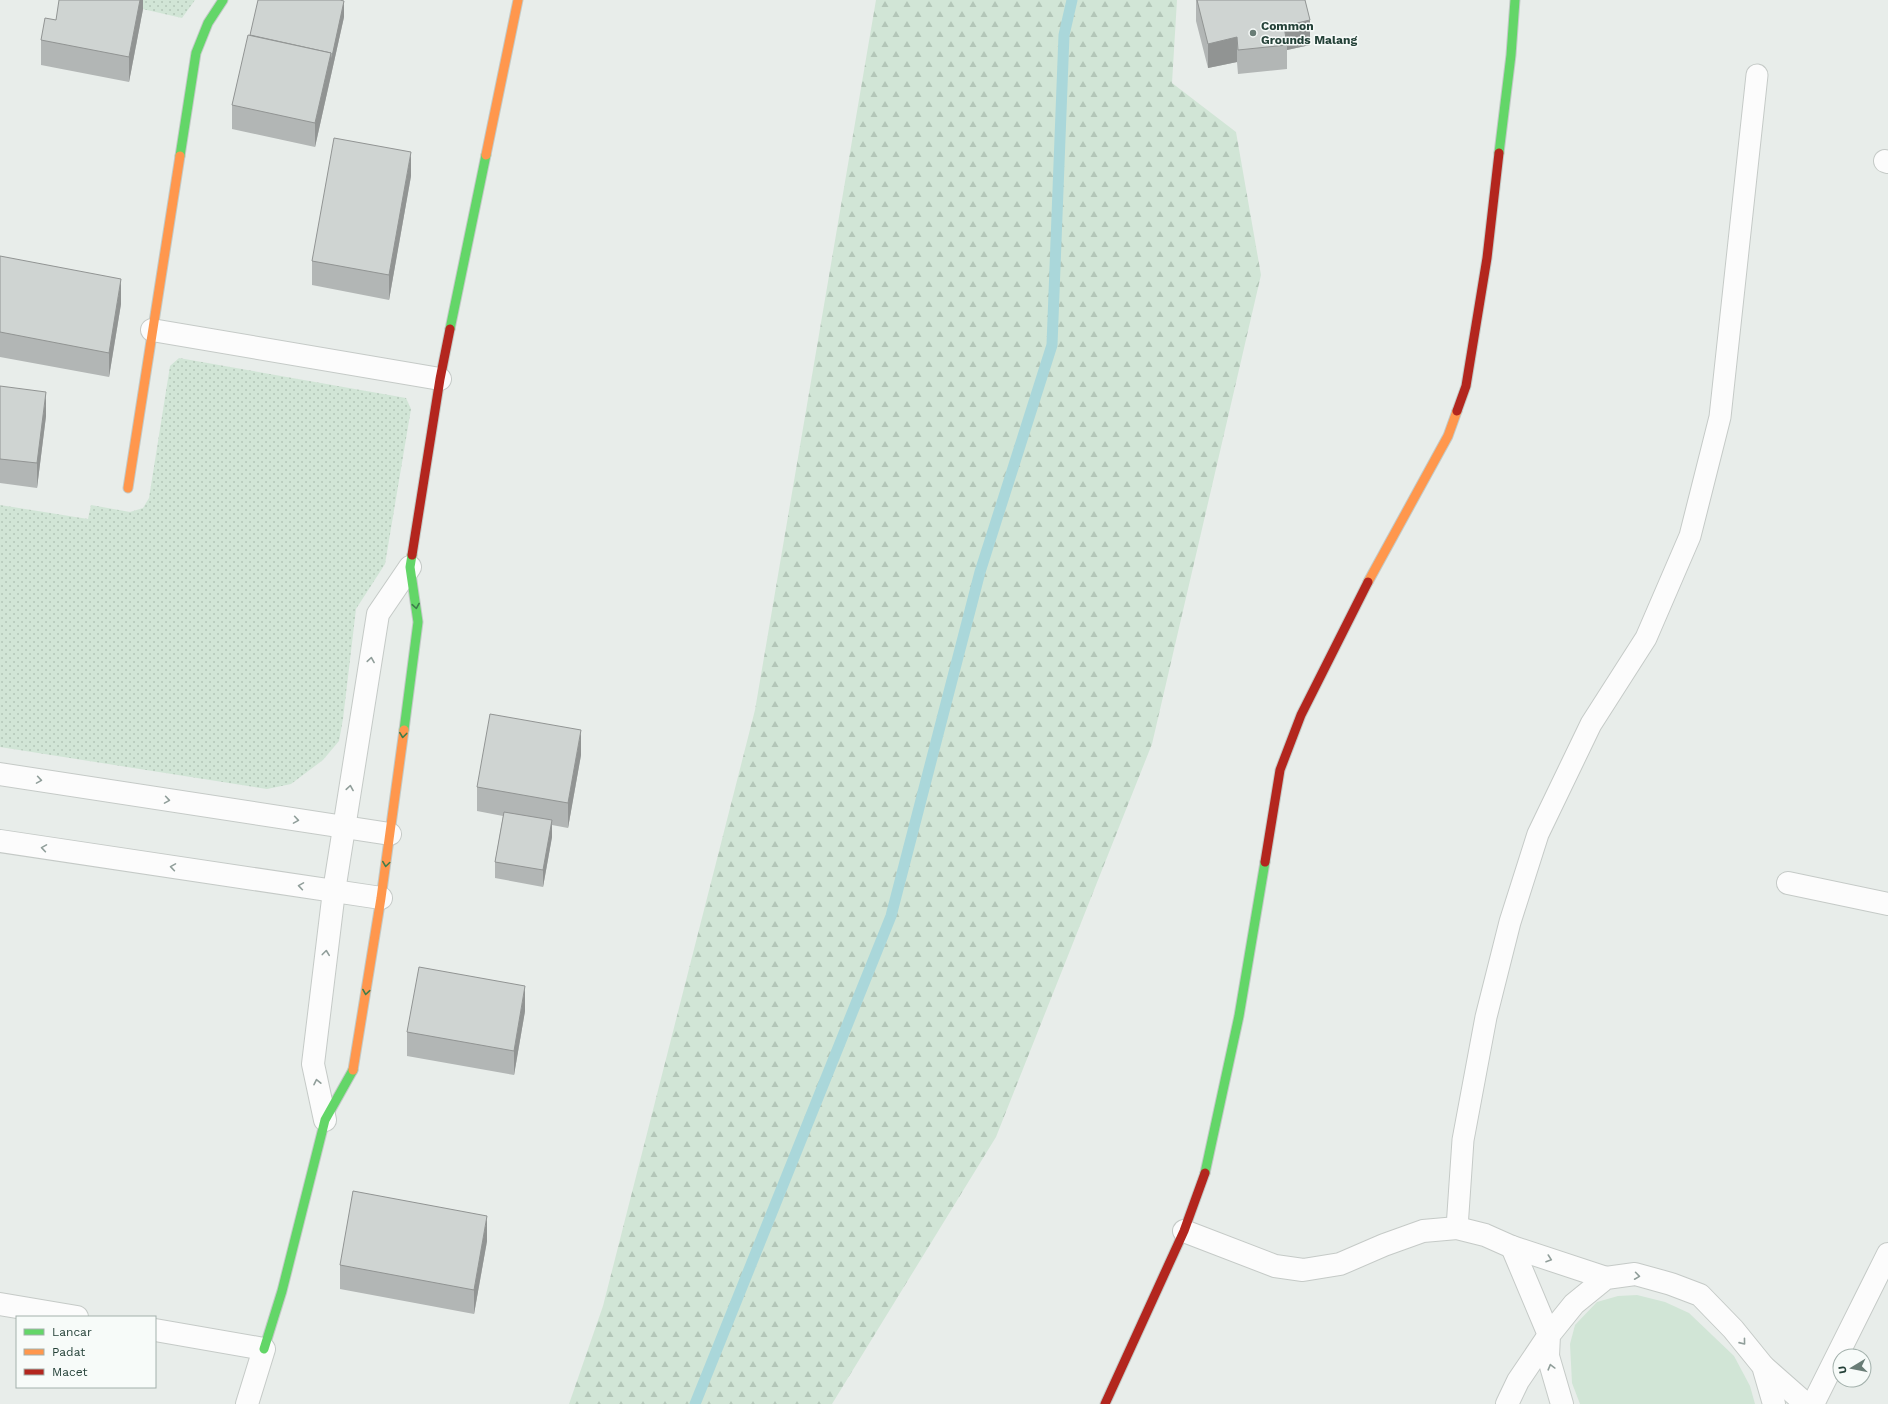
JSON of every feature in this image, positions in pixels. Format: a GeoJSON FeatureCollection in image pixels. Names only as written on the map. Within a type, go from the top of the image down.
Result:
{"type":"FeatureCollection","features":[{"type":"Feature","properties":{"kind":"street"},"geometry":{"type":"LineString","coordinates":[[128,488],[196,53],[208,23],[223,0]]}},
{"type":"Feature","properties":{"kind":"street"},"geometry":{"type":"LineString","coordinates":[[247,1404],[282,1291],[325,1120],[352,1074],[381,898],[418,622],[410,567],[440,379],[518,0]]}},
{"type":"Feature","properties":{"kind":"street"},"geometry":{"type":"LineString","coordinates":[[1105,1404],[1184,1231],[1207,1168],[1239,1016],[1280,770],[1301,715],[1371,577],[1448,436],[1466,386],[1488,250],[1511,55],[1515,0]]}},
{"type":"Feature","properties":{"kind":"street"},"geometry":{"type":"LineString","coordinates":[[152,330],[440,379]]}},
{"type":"Feature","properties":{"kind":"street"},"geometry":{"type":"LineString","coordinates":[[325,1120],[313,1064],[334,891],[378,614],[410,567]]}},
{"type":"Feature","properties":{"kind":"street"},"geometry":{"type":"LineString","coordinates":[[0,774],[390,834]]}},
{"type":"Feature","properties":{"kind":"street"},"geometry":{"type":"LineString","coordinates":[[0,841],[381,898]]}},
{"type":"Feature","properties":{"kind":"street"},"geometry":{"type":"LineString","coordinates":[[1788,883],[1888,904]]}},
{"type":"Feature","properties":{"kind":"street"},"geometry":{"type":"LineString","coordinates":[[1184,1231],[1275,1266],[1303,1270],[1340,1264],[1384,1245],[1423,1231],[1457,1228],[1485,1235],[1512,1247],[1606,1278],[1634,1274],[1671,1284],[1700,1295],[1733,1329],[1763,1366],[1806,1404]]}},
{"type":"Feature","properties":{"kind":"street"},"geometry":{"type":"LineString","coordinates":[[1512,1247],[1549,1335],[1548,1356],[1562,1404]]}},
{"type":"Feature","properties":{"kind":"street"},"geometry":{"type":"LineString","coordinates":[[1812,1404],[1888,1254]]}},
{"type":"Feature","properties":{"kind":"street"},"geometry":{"type":"LineString","coordinates":[[1507,1404],[1518,1381],[1549,1335],[1574,1304],[1606,1278]]}},
{"type":"Feature","properties":{"kind":"street"},"geometry":{"type":"LineString","coordinates":[[0,1304],[72,1316]]}},
{"type":"Feature","properties":{"kind":"street"},"geometry":{"type":"LineString","coordinates":[[156,1330],[264,1348]]}},
{"type":"Feature","properties":{"kind":"street"},"geometry":{"type":"LineString","coordinates":[[1763,1366],[1774,1404]]}},
{"type":"Feature","properties":{"kind":"lane"},"geometry":{"type":"LineString","coordinates":[[1457,1228],[1463,1140],[1486,1017],[1510,922],[1538,834],[1591,724],[1646,638],[1690,536],[1720,418],[1757,75]]}},
{"type":"Feature","properties":{"kind":"green space"},"geometry":{"type":"Polygon","coordinates":[[[103,0],[195,0],[182,18],[103,0]]]}},
{"type":"Feature","properties":{"kind":"green space"},"geometry":{"type":"Polygon","coordinates":[[[876,0],[1177,0],[1172,83],[1236,132],[1261,275],[1152,744],[996,1137],[832,1404],[569,1404],[603,1306],[755,710],[876,0]]]}},
{"type":"Feature","properties":{"kind":"green space"},"geometry":{"type":"Polygon","coordinates":[[[179,358],[406,398],[411,409],[385,564],[356,609],[339,741],[323,760],[291,784],[267,789],[0,747],[0,505],[88,519],[91,505],[130,512],[143,508],[149,498],[170,366],[179,358]]]}},
{"type":"Feature","properties":{"kind":"green space"},"geometry":{"type":"Polygon","coordinates":[[[1637,1295],[1665,1302],[1689,1313],[1734,1356],[1750,1386],[1755,1404],[1580,1404],[1572,1383],[1570,1344],[1575,1325],[1597,1302],[1618,1296],[1637,1295]]]}},
{"type":"Feature","properties":{"kind":"building"},"geometry":{"type":"Polygon","coordinates":[[[59,0],[140,0],[129,57],[41,40],[45,18],[56,20],[59,0]]]}},
{"type":"Feature","properties":{"kind":"building"},"geometry":{"type":"Polygon","coordinates":[[[258,0],[344,1],[331,61],[331,53],[250,35],[258,0]]]}},
{"type":"Feature","properties":{"kind":"building"},"geometry":{"type":"Polygon","coordinates":[[[1197,0],[1305,0],[1310,20],[1284,26],[1287,45],[1238,50],[1237,37],[1208,44],[1197,0]]]}},
{"type":"Feature","properties":{"kind":"building"},"geometry":{"type":"Polygon","coordinates":[[[248,35],[331,53],[315,123],[232,105],[248,35]]]}},
{"type":"Feature","properties":{"kind":"building"},"geometry":{"type":"Polygon","coordinates":[[[334,138],[411,152],[389,275],[312,261],[334,138]]]}},
{"type":"Feature","properties":{"kind":"building"},"geometry":{"type":"Polygon","coordinates":[[[0,256],[121,279],[109,353],[0,332],[0,256]]]}},
{"type":"Feature","properties":{"kind":"building"},"geometry":{"type":"Polygon","coordinates":[[[0,386],[46,392],[37,463],[0,459],[0,386]]]}},
{"type":"Feature","properties":{"kind":"building"},"geometry":{"type":"Polygon","coordinates":[[[490,714],[581,730],[568,803],[477,787],[490,714]]]}},
{"type":"Feature","properties":{"kind":"building"},"geometry":{"type":"Polygon","coordinates":[[[504,812],[552,820],[543,870],[495,862],[504,812]]]}},
{"type":"Feature","properties":{"kind":"building"},"geometry":{"type":"Polygon","coordinates":[[[419,967],[525,986],[514,1051],[407,1032],[419,967]]]}},
{"type":"Feature","properties":{"kind":"building"},"geometry":{"type":"Polygon","coordinates":[[[353,1191],[487,1216],[474,1290],[340,1265],[353,1191]]]}},
{"type":"Feature","properties":{"kind":"waterway"},"geometry":{"type":"LineString","coordinates":[[695,1404],[891,916],[980,572],[1052,345],[1064,35],[1072,0]]}},
{"type":"Feature","properties":{"kind":"traffic: fast"},"geometry":{"type":"LineString","coordinates":[[180,156],[196,53],[208,23],[223,0]]}},
{"type":"Feature","properties":{"kind":"traffic: fast"},"geometry":{"type":"LineString","coordinates":[[1499,153],[1511,55],[1515,0]]}},
{"type":"Feature","properties":{"kind":"traffic: fast"},"geometry":{"type":"LineString","coordinates":[[450,329],[486,155]]}},
{"type":"Feature","properties":{"kind":"traffic: fast"},"geometry":{"type":"LineString","coordinates":[[404,730],[418,622],[410,567],[412,555]]}},
{"type":"Feature","properties":{"kind":"traffic: fast"},"geometry":{"type":"LineString","coordinates":[[1205,1173],[1239,1016],[1265,862]]}},
{"type":"Feature","properties":{"kind":"traffic: fast"},"geometry":{"type":"LineString","coordinates":[[264,1349],[282,1291],[325,1120],[353,1070]]}},
{"type":"Feature","properties":{"kind":"traffic: slow"},"geometry":{"type":"LineString","coordinates":[[486,155],[518,0]]}},
{"type":"Feature","properties":{"kind":"traffic: slow"},"geometry":{"type":"LineString","coordinates":[[128,488],[180,156]]}},
{"type":"Feature","properties":{"kind":"traffic: slow"},"geometry":{"type":"LineString","coordinates":[[1368,582],[1448,436],[1457,411]]}},
{"type":"Feature","properties":{"kind":"traffic: slow"},"geometry":{"type":"LineString","coordinates":[[353,1070],[381,898],[404,730]]}},
{"type":"Feature","properties":{"kind":"traffic: jam"},"geometry":{"type":"LineString","coordinates":[[1457,411],[1466,386],[1487,258],[1499,153]]}},
{"type":"Feature","properties":{"kind":"traffic: jam"},"geometry":{"type":"LineString","coordinates":[[412,555],[440,379],[450,329]]}},
{"type":"Feature","properties":{"kind":"traffic: jam"},"geometry":{"type":"LineString","coordinates":[[1265,862],[1280,770],[1301,715],[1368,582]]}},
{"type":"Feature","properties":{"kind":"traffic: jam"},"geometry":{"type":"LineString","coordinates":[[1105,1404],[1184,1231],[1205,1173]]}},
{"type":"Feature","properties":{"kind":"place","name":"Common Grounds Malang"},"geometry":{"type":"Point","coordinates":[1253,33]}}]}
